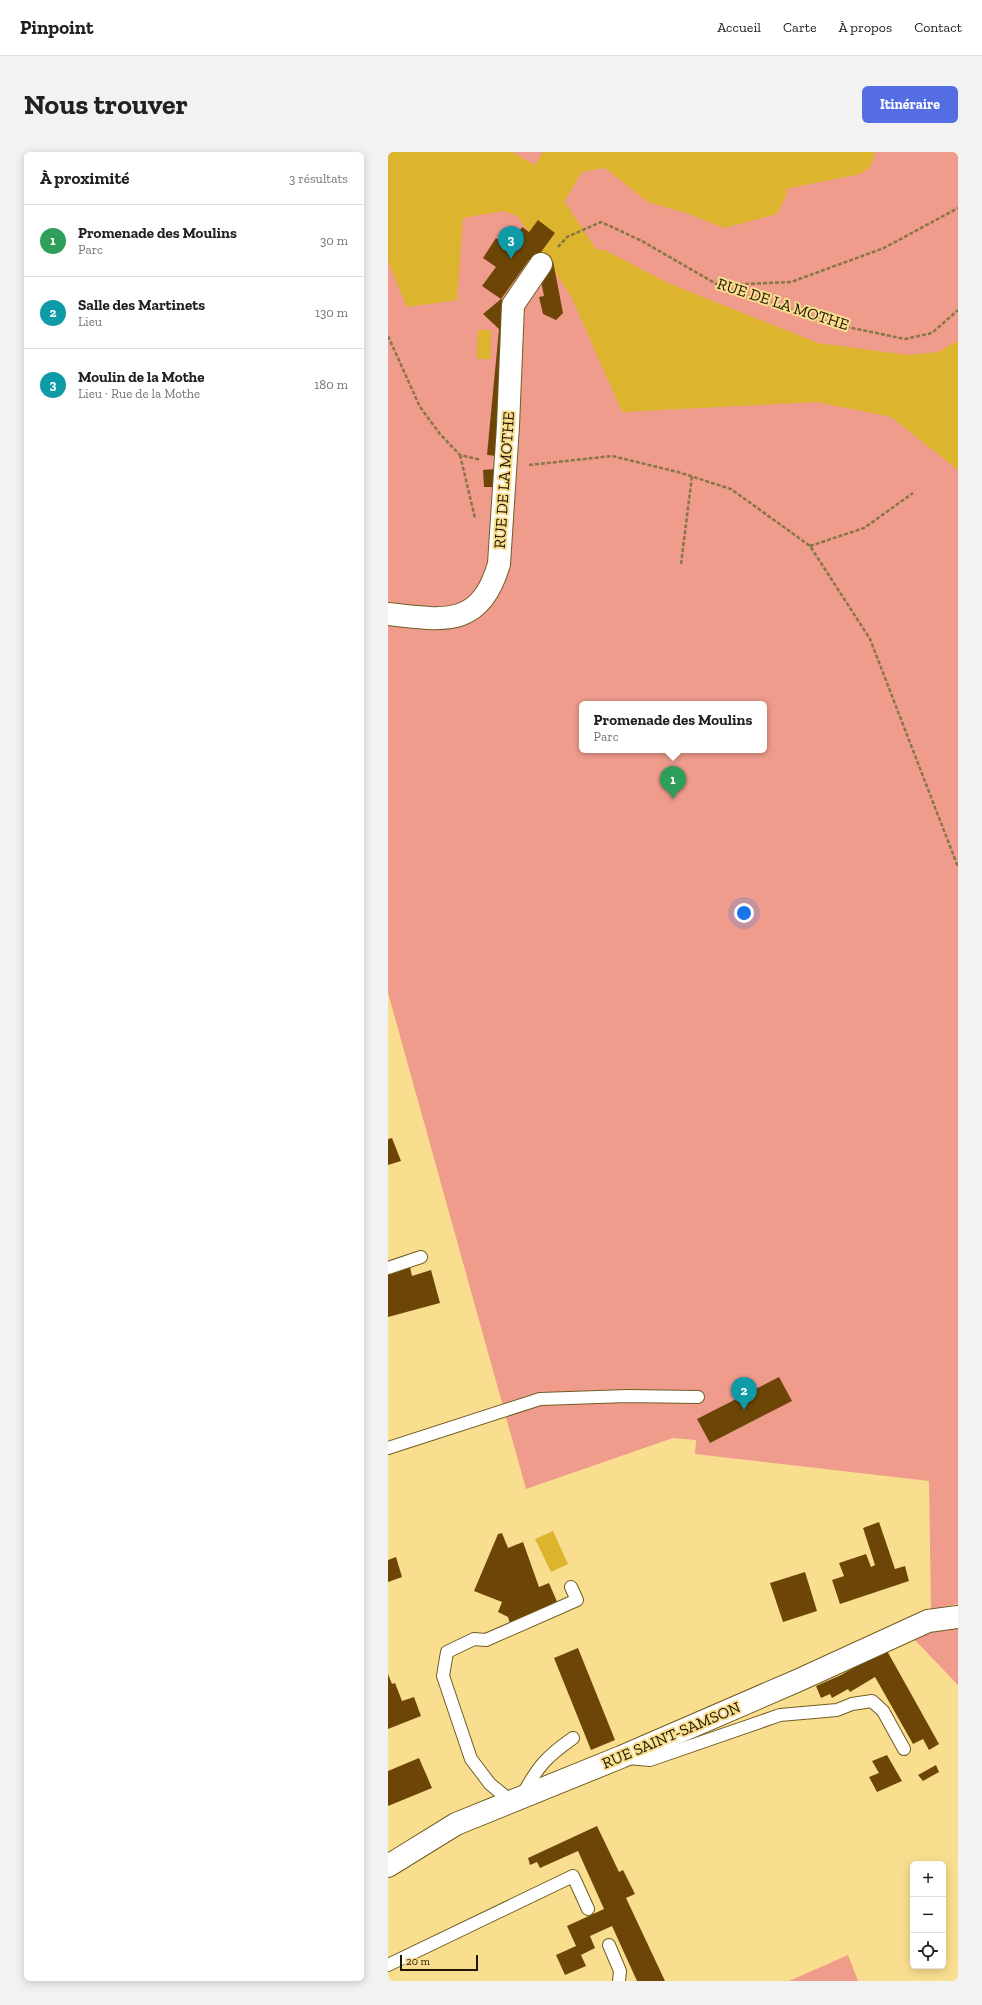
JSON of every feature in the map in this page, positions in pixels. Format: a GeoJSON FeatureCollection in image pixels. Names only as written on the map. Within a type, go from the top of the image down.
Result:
{"type":"FeatureCollection","features":[{"type":"Feature","properties":{"kind":"street","name":"RUE DE LA MOTHE"},"geometry":{"type":"LineString","coordinates":[[388,614],[433,619],[464,615],[478,604],[493,584],[498,564],[506,465],[513,305],[541,264]]}},
{"type":"Feature","properties":{"kind":"street","name":"RUE SAINT-SAMSON"},"geometry":{"type":"LineString","coordinates":[[388,1866],[456,1824],[621,1757],[799,1680],[928,1621],[958,1617]]}},
{"type":"Feature","properties":{"kind":"lane"},"geometry":{"type":"LineString","coordinates":[[388,1268],[421,1257]]}},
{"type":"Feature","properties":{"kind":"lane"},"geometry":{"type":"LineString","coordinates":[[388,1448],[540,1399],[698,1397]]}},
{"type":"Feature","properties":{"kind":"lane"},"geometry":{"type":"LineString","coordinates":[[571,1587],[577,1600],[486,1640],[474,1639],[447,1652],[443,1676],[471,1759],[490,1784],[516,1800],[533,1774],[550,1754],[573,1738]]}},
{"type":"Feature","properties":{"kind":"lane"},"geometry":{"type":"LineString","coordinates":[[621,1757],[650,1760],[780,1715],[837,1710],[852,1704],[872,1701],[884,1711],[904,1749]]}},
{"type":"Feature","properties":{"kind":"lane"},"geometry":{"type":"LineString","coordinates":[[388,1964],[573,1876],[588,1909]]}},
{"type":"Feature","properties":{"kind":"lane"},"geometry":{"type":"LineString","coordinates":[[609,1945],[620,1971],[619,1981]]}},
{"type":"Feature","properties":{"kind":"path"},"geometry":{"type":"LineString","coordinates":[[718,285],[791,282],[884,248],[958,208]]}},
{"type":"Feature","properties":{"kind":"path","name":"RUE DE LA MOTHE"},"geometry":{"type":"LineString","coordinates":[[567,237],[601,222],[642,241],[718,285],[833,324],[905,339],[932,333],[958,310]]}},
{"type":"Feature","properties":{"kind":"path"},"geometry":{"type":"LineString","coordinates":[[388,336],[420,407],[440,434],[460,455],[475,518]]}},
{"type":"Feature","properties":{"kind":"path"},"geometry":{"type":"LineString","coordinates":[[460,455],[482,461]]}},
{"type":"Feature","properties":{"kind":"path"},"geometry":{"type":"LineString","coordinates":[[506,465],[515,466],[612,456],[692,476],[732,489],[810,546],[870,638],[958,866]]}},
{"type":"Feature","properties":{"kind":"path"},"geometry":{"type":"LineString","coordinates":[[681,564],[692,476]]}},
{"type":"Feature","properties":{"kind":"path"},"geometry":{"type":"LineString","coordinates":[[810,546],[864,528],[913,493]]}},
{"type":"Feature","properties":{"kind":"shaded area"},"geometry":{"type":"Polygon","coordinates":[[[388,152],[958,152],[958,1604],[931,1609],[929,1481],[695,1454],[696,1440],[673,1438],[526,1489],[388,993],[388,152]]]}},
{"type":"Feature","properties":{"kind":"shaded area"},"geometry":{"type":"Polygon","coordinates":[[[388,152],[512,152],[535,165],[543,152],[779,152],[787,194],[777,214],[724,228],[689,214],[648,202],[605,168],[582,172],[559,210],[564,225],[555,233],[539,221],[533,228],[518,216],[503,211],[463,218],[457,300],[407,307],[388,262],[388,152]]]}},
{"type":"Feature","properties":{"kind":"shaded area"},"geometry":{"type":"Polygon","coordinates":[[[570,241],[577,249],[605,250],[668,283],[818,343],[907,355],[938,352],[958,341],[958,470],[891,417],[817,402],[622,412],[554,257],[570,241]]]}},
{"type":"Feature","properties":{"kind":"shaded area"},"geometry":{"type":"Polygon","coordinates":[[[478,330],[491,330],[491,359],[477,359],[478,330]]]}},
{"type":"Feature","properties":{"kind":"shaded area"},"geometry":{"type":"Polygon","coordinates":[[[553,1531],[568,1564],[551,1572],[535,1539],[553,1531]]]}},
{"type":"Feature","properties":{"kind":"shaded area"},"geometry":{"type":"Polygon","coordinates":[[[958,1624],[958,1685],[912,1637],[958,1624]]]}},
{"type":"Feature","properties":{"kind":"shaded area"},"geometry":{"type":"Polygon","coordinates":[[[848,1955],[858,1981],[789,1981],[848,1955]]]}},
{"type":"Feature","properties":{"kind":"building"},"geometry":{"type":"Polygon","coordinates":[[[538,220],[555,233],[533,263],[529,260],[501,299],[482,286],[496,267],[483,258],[496,238],[509,247],[522,227],[529,232],[538,220]]]}},
{"type":"Feature","properties":{"kind":"building"},"geometry":{"type":"Polygon","coordinates":[[[553,261],[563,313],[556,320],[543,314],[539,297],[544,296],[540,276],[553,261]]]}},
{"type":"Feature","properties":{"kind":"building"},"geometry":{"type":"Polygon","coordinates":[[[501,299],[510,305],[497,456],[487,455],[499,329],[483,314],[501,299]]]}},
{"type":"Feature","properties":{"kind":"building"},"geometry":{"type":"Polygon","coordinates":[[[495,469],[494,487],[484,487],[483,470],[495,469]]]}},
{"type":"Feature","properties":{"kind":"building"},"geometry":{"type":"Polygon","coordinates":[[[392,1138],[401,1161],[388,1165],[388,1139],[392,1138]]]}},
{"type":"Feature","properties":{"kind":"building"},"geometry":{"type":"Polygon","coordinates":[[[410,1267],[412,1276],[431,1270],[440,1303],[388,1317],[388,1274],[410,1267]]]}},
{"type":"Feature","properties":{"kind":"building"},"geometry":{"type":"Polygon","coordinates":[[[779,1377],[792,1401],[710,1443],[697,1419],[779,1377]]]}},
{"type":"Feature","properties":{"kind":"building"},"geometry":{"type":"Polygon","coordinates":[[[879,1522],[895,1569],[905,1566],[909,1581],[840,1604],[832,1580],[844,1576],[839,1563],[866,1554],[871,1567],[875,1565],[863,1528],[879,1522]]]}},
{"type":"Feature","properties":{"kind":"building"},"geometry":{"type":"Polygon","coordinates":[[[502,1533],[508,1548],[523,1542],[539,1587],[549,1583],[558,1604],[510,1624],[508,1617],[498,1612],[502,1602],[474,1591],[498,1534],[502,1533]]]}},
{"type":"Feature","properties":{"kind":"building"},"geometry":{"type":"Polygon","coordinates":[[[396,1557],[402,1577],[388,1582],[388,1560],[396,1557]]]}},
{"type":"Feature","properties":{"kind":"building"},"geometry":{"type":"Polygon","coordinates":[[[805,1572],[817,1611],[783,1622],[770,1583],[805,1572]]]}},
{"type":"Feature","properties":{"kind":"building"},"geometry":{"type":"Polygon","coordinates":[[[578,1648],[615,1740],[591,1750],[554,1658],[578,1648]]]}},
{"type":"Feature","properties":{"kind":"building"},"geometry":{"type":"Polygon","coordinates":[[[886,1649],[939,1744],[929,1750],[923,1739],[913,1744],[875,1677],[850,1692],[848,1689],[832,1698],[830,1694],[821,1698],[816,1686],[841,1675],[886,1649]]]}},
{"type":"Feature","properties":{"kind":"building"},"geometry":{"type":"Polygon","coordinates":[[[388,1674],[392,1684],[395,1683],[402,1701],[414,1697],[421,1716],[388,1729],[388,1674]]]}},
{"type":"Feature","properties":{"kind":"building"},"geometry":{"type":"Polygon","coordinates":[[[887,1755],[902,1781],[877,1792],[869,1777],[879,1773],[872,1761],[887,1755]]]}},
{"type":"Feature","properties":{"kind":"building"},"geometry":{"type":"Polygon","coordinates":[[[419,1758],[432,1788],[388,1806],[388,1771],[419,1758]]]}},
{"type":"Feature","properties":{"kind":"building"},"geometry":{"type":"Polygon","coordinates":[[[936,1765],[939,1772],[923,1781],[918,1775],[936,1765]]]}},
{"type":"Feature","properties":{"kind":"building"},"geometry":{"type":"Polygon","coordinates":[[[597,1826],[619,1872],[623,1870],[635,1894],[626,1898],[665,1981],[637,1981],[612,1926],[590,1936],[595,1948],[581,1955],[586,1966],[565,1975],[556,1955],[576,1946],[567,1926],[604,1909],[578,1851],[540,1868],[537,1862],[530,1865],[528,1858],[597,1826]]]}},
{"type":"Feature","properties":{"kind":"waterway"},"geometry":{"type":"LineString","coordinates":[[466,152],[534,198],[602,300]]}},
{"type":"Feature","properties":{"kind":"waterway"},"geometry":{"type":"LineString","coordinates":[[751,152],[781,166],[851,152]]}},
{"type":"Feature","properties":{"kind":"place","name":"Moulin de la Mothe"},"geometry":{"type":"Point","coordinates":[511,259]}},
{"type":"Feature","properties":{"kind":"place","name":"Promenade des Moulins"},"geometry":{"type":"Point","coordinates":[673,799]}},
{"type":"Feature","properties":{"kind":"place","name":"Salle des Martinets"},"geometry":{"type":"Point","coordinates":[744,1410]}}]}
